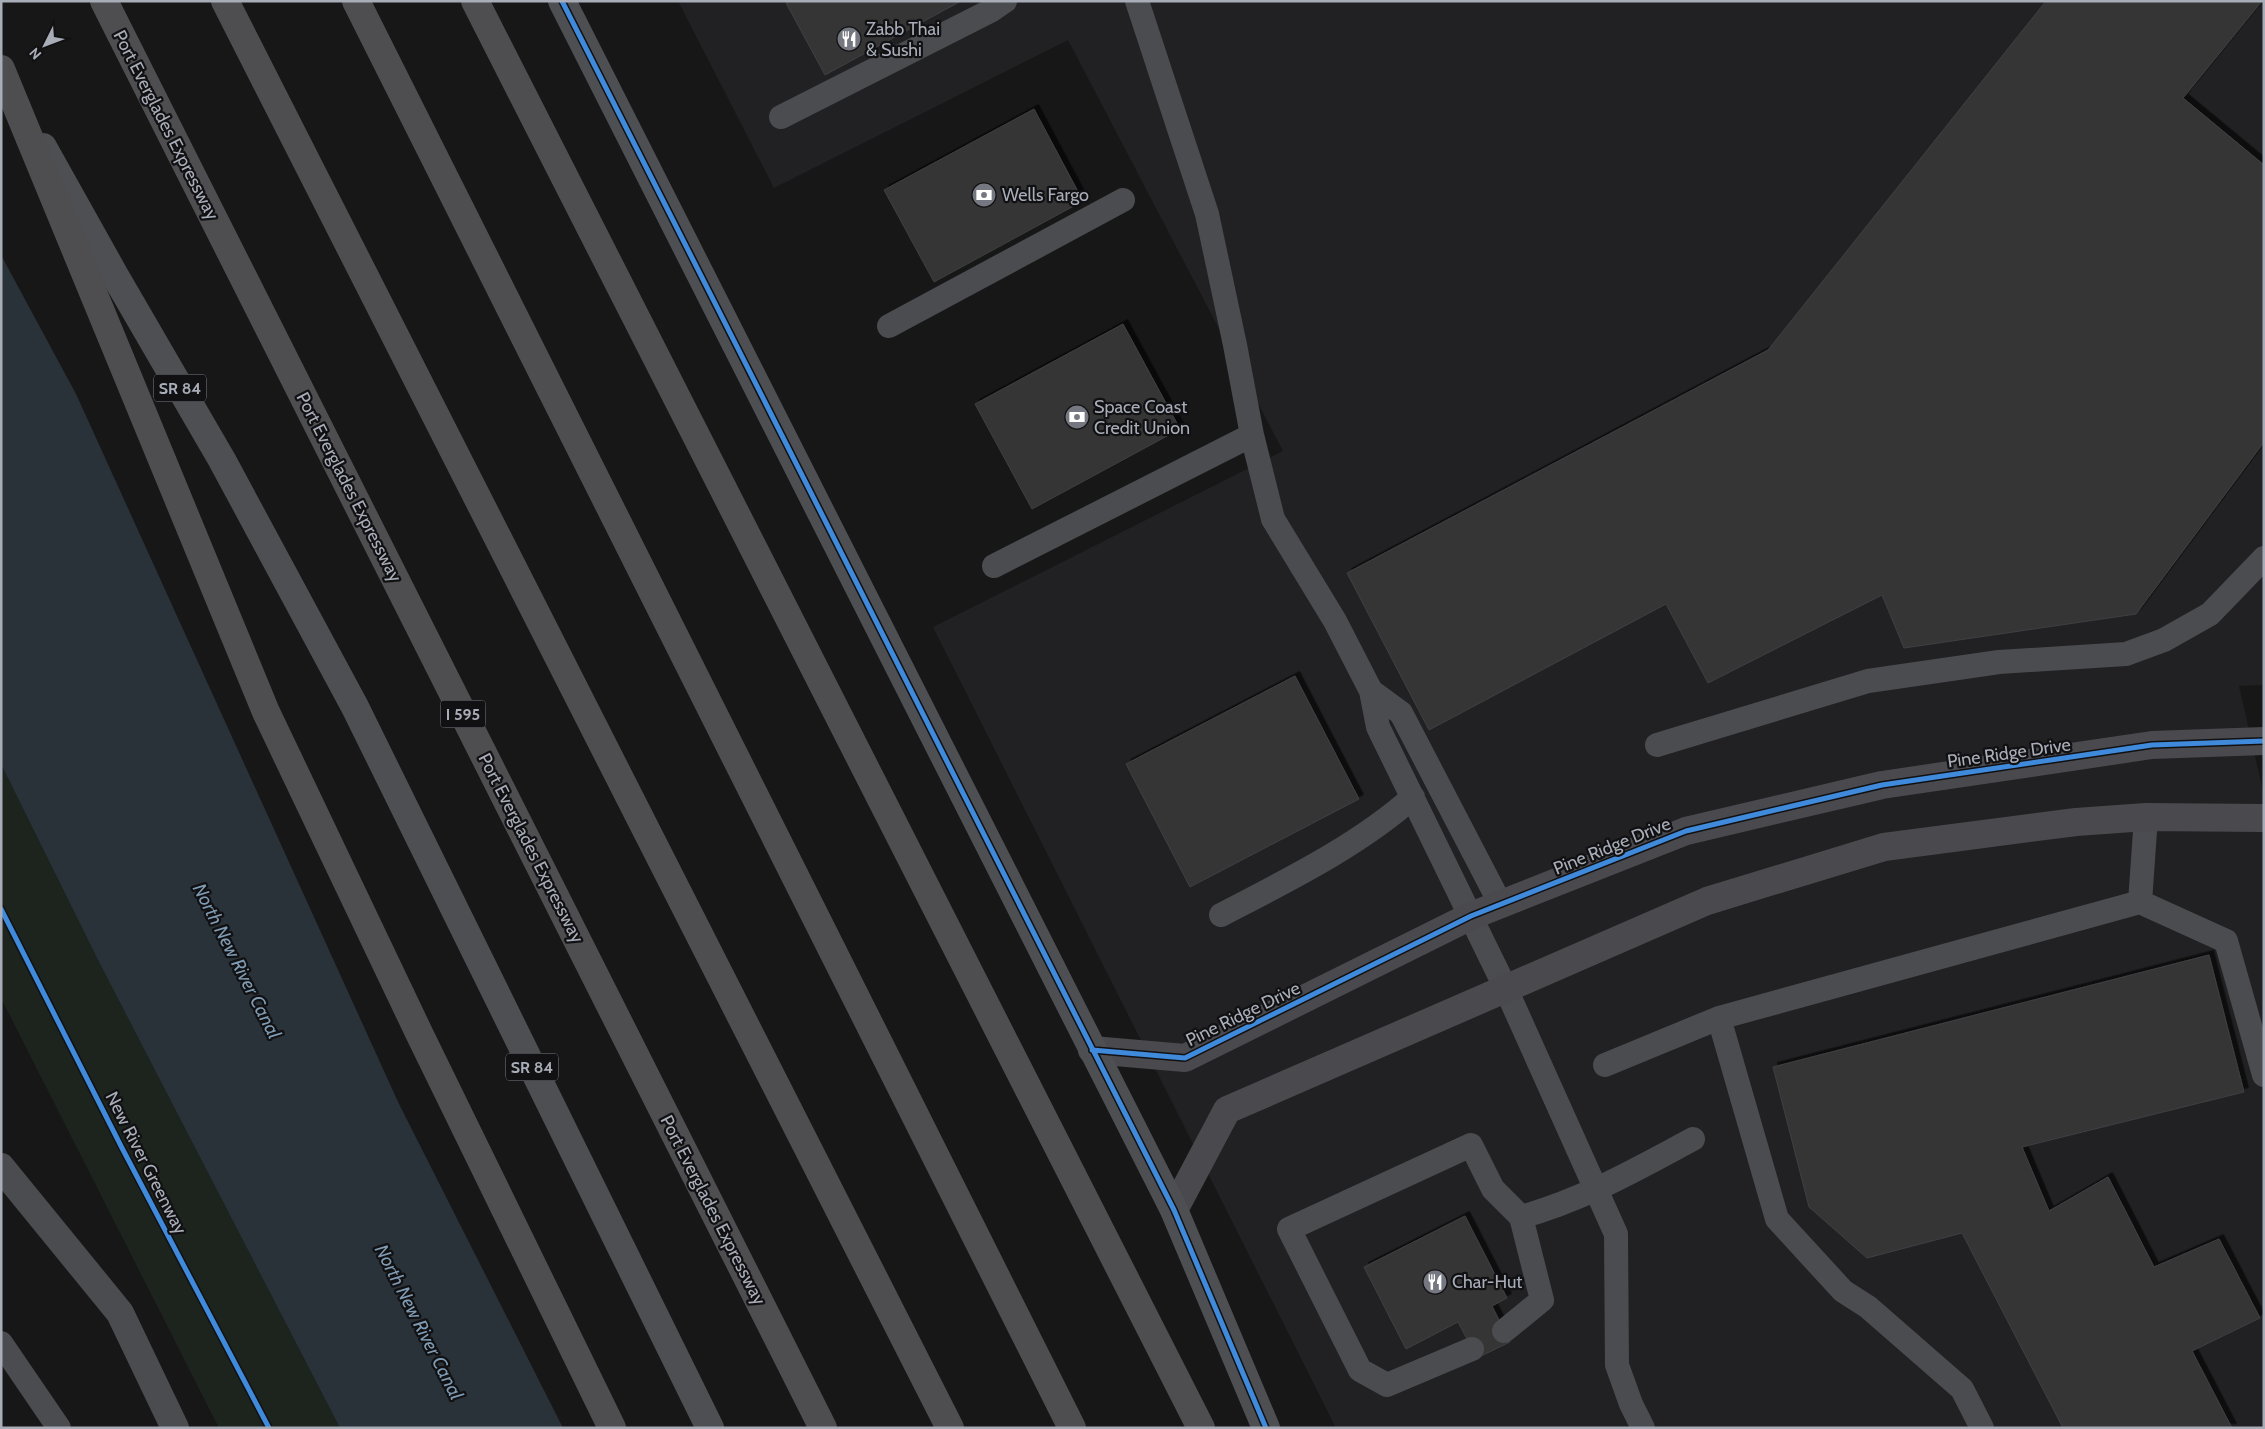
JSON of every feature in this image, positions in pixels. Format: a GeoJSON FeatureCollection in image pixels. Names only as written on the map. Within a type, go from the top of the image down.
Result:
{"type":"FeatureCollection","features":[{"type":"Feature","properties":{"kind":"highway","name":"Port Everglades Expressway"},"geometry":{"type":"LineString","coordinates":[[104,1],[823,1428]]}},
{"type":"Feature","properties":{"kind":"highway"},"geometry":{"type":"LineString","coordinates":[[225,1],[950,1428]]}},
{"type":"Feature","properties":{"kind":"highway"},"geometry":{"type":"LineString","coordinates":[[356,1],[1072,1428]]}},
{"type":"Feature","properties":{"kind":"highway"},"geometry":{"type":"LineString","coordinates":[[475,1],[1201,1428]]}},
{"type":"Feature","properties":{"kind":"highway"},"geometry":{"type":"LineString","coordinates":[[1,70],[266,712],[423,1042],[612,1428]]}},
{"type":"Feature","properties":{"kind":"main road"},"geometry":{"type":"LineString","coordinates":[[562,1],[1174,1210],[1266,1428]]}},
{"type":"Feature","properties":{"kind":"main road","name":"SR 84"},"geometry":{"type":"LineString","coordinates":[[1,70],[114,274],[222,460],[354,707],[710,1428]]}},
{"type":"Feature","properties":{"kind":"street","name":"Pine Ridge Drive"},"geometry":{"type":"LineString","coordinates":[[1092,1050],[1185,1058],[1472,916],[1686,831],[1882,785],[2152,745],[2264,741]]}},
{"type":"Feature","properties":{"kind":"street"},"geometry":{"type":"LineString","coordinates":[[1174,1210],[1228,1110],[1707,902],[1884,846],[2076,822],[2146,817],[2264,818]]}},
{"type":"Feature","properties":{"kind":"street"},"geometry":{"type":"LineString","coordinates":[[1,1167],[120,1313],[175,1428]]}},
{"type":"Feature","properties":{"kind":"lane"},"geometry":{"type":"LineString","coordinates":[[781,117],[992,10],[1005,1]]}},
{"type":"Feature","properties":{"kind":"lane"},"geometry":{"type":"LineString","coordinates":[[1137,1],[1207,214],[1236,345],[1252,434],[1273,519],[1335,621],[1371,691],[1378,727],[1472,916],[1616,1234],[1616,1365],[1631,1404],[1643,1428]]}},
{"type":"Feature","properties":{"kind":"lane"},"geometry":{"type":"LineString","coordinates":[[890,326],[1122,200]]}},
{"type":"Feature","properties":{"kind":"lane"},"geometry":{"type":"LineString","coordinates":[[994,566],[1252,434]]}},
{"type":"Feature","properties":{"kind":"lane"},"geometry":{"type":"LineString","coordinates":[[1657,744],[1868,681],[1999,662],[2126,654],[2164,640],[2210,614],[2264,558]]}},
{"type":"Feature","properties":{"kind":"lane"},"geometry":{"type":"LineString","coordinates":[[1371,691],[1400,713],[1501,905]]}},
{"type":"Feature","properties":{"kind":"lane"},"geometry":{"type":"LineString","coordinates":[[1221,915],[1286,880],[1387,820],[1413,797]]}},
{"type":"Feature","properties":{"kind":"lane"},"geometry":{"type":"LineString","coordinates":[[2140,902],[2146,817]]}},
{"type":"Feature","properties":{"kind":"lane"},"geometry":{"type":"LineString","coordinates":[[1605,1065],[1719,1018],[2140,902],[2226,941],[2264,1075]]}},
{"type":"Feature","properties":{"kind":"lane"},"geometry":{"type":"LineString","coordinates":[[1719,1018],[1777,1219],[1843,1290],[1868,1307],[1962,1388],[1982,1428]]}},
{"type":"Feature","properties":{"kind":"lane"},"geometry":{"type":"LineString","coordinates":[[1521,1217],[1552,1208],[1596,1190],[1693,1140]]}},
{"type":"Feature","properties":{"kind":"lane"},"geometry":{"type":"LineString","coordinates":[[1472,1349],[1387,1385],[1360,1370],[1289,1229],[1470,1145],[1493,1189],[1521,1217],[1542,1300],[1504,1331]]}},
{"type":"Feature","properties":{"kind":"lane"},"geometry":{"type":"LineString","coordinates":[[1,1342],[59,1428]]}},
{"type":"Feature","properties":{"kind":"shaded area"},"geometry":{"type":"Polygon","coordinates":[[[678,1],[2264,1],[2264,685],[2239,686],[2264,795],[2264,1428],[1336,1428],[933,627],[1283,451],[1068,40],[774,188],[678,1]]]}},
{"type":"Feature","properties":{"kind":"shaded area"},"geometry":{"type":"Polygon","coordinates":[[[1,764],[98,960],[340,1428],[219,1428],[1,998],[1,764]]]}},
{"type":"Feature","properties":{"kind":"water","name":"North New River Canal"},"geometry":{"type":"Polygon","coordinates":[[[1,255],[76,394],[399,1104],[563,1428],[340,1428],[98,960],[1,764],[1,255]]]}},
{"type":"Feature","properties":{"kind":"building","name":"Zabb Thai & Sushi"},"geometry":{"type":"Polygon","coordinates":[[[789,1],[961,1],[825,75],[786,3],[789,1]]]}},
{"type":"Feature","properties":{"kind":"building"},"geometry":{"type":"Polygon","coordinates":[[[2046,1],[2262,1],[2183,98],[2264,165],[2264,442],[2136,614],[1904,648],[1882,595],[1708,683],[1666,604],[1429,730],[1347,573],[1768,350],[2046,1]]]}},
{"type":"Feature","properties":{"kind":"building","name":"Wells Fargo"},"geometry":{"type":"Polygon","coordinates":[[[1034,109],[1083,201],[934,282],[884,190],[1034,109]]]}},
{"type":"Feature","properties":{"kind":"building","name":"Space Coast Credit Union"},"geometry":{"type":"Polygon","coordinates":[[[1123,324],[1180,429],[1032,509],[975,404],[1123,324]]]}},
{"type":"Feature","properties":{"kind":"building"},"geometry":{"type":"Polygon","coordinates":[[[1295,676],[1359,799],[1190,887],[1126,764],[1295,676]]]}},
{"type":"Feature","properties":{"kind":"building"},"geometry":{"type":"Polygon","coordinates":[[[2209,955],[2244,1092],[2022,1147],[2049,1211],[2108,1177],[2154,1267],[2219,1239],[2260,1318],[2192,1351],[2232,1428],[2063,1428],[1962,1233],[1867,1258],[1809,1207],[1773,1067],[2209,955]]]}},
{"type":"Feature","properties":{"kind":"building","name":"Char-Hut"},"geometry":{"type":"Polygon","coordinates":[[[1465,1216],[1507,1298],[1492,1306],[1510,1342],[1477,1358],[1458,1322],[1406,1349],[1364,1267],[1465,1216]]]}},
{"type":"Feature","properties":{"kind":"cycle path"},"geometry":{"type":"LineString","coordinates":[[562,1],[1174,1210],[1266,1428]]}},
{"type":"Feature","properties":{"kind":"cycle path"},"geometry":{"type":"LineString","coordinates":[[1092,1050],[1185,1058],[1471,916],[1686,831],[1882,785],[2152,745],[2264,741]]}},
{"type":"Feature","properties":{"kind":"cycle path","name":"New River Greenway"},"geometry":{"type":"LineString","coordinates":[[1,909],[122,1148],[269,1428]]}},
{"type":"Feature","properties":{"kind":"place","name":"Zabb Thai & Sushi"},"geometry":{"type":"Point","coordinates":[849,39]}},
{"type":"Feature","properties":{"kind":"place","name":"Wells Fargo"},"geometry":{"type":"Point","coordinates":[984,195]}},
{"type":"Feature","properties":{"kind":"place","name":"Space Coast Credit Union"},"geometry":{"type":"Point","coordinates":[1077,417]}},
{"type":"Feature","properties":{"kind":"place","name":"Char-Hut"},"geometry":{"type":"Point","coordinates":[1435,1282]}}]}
